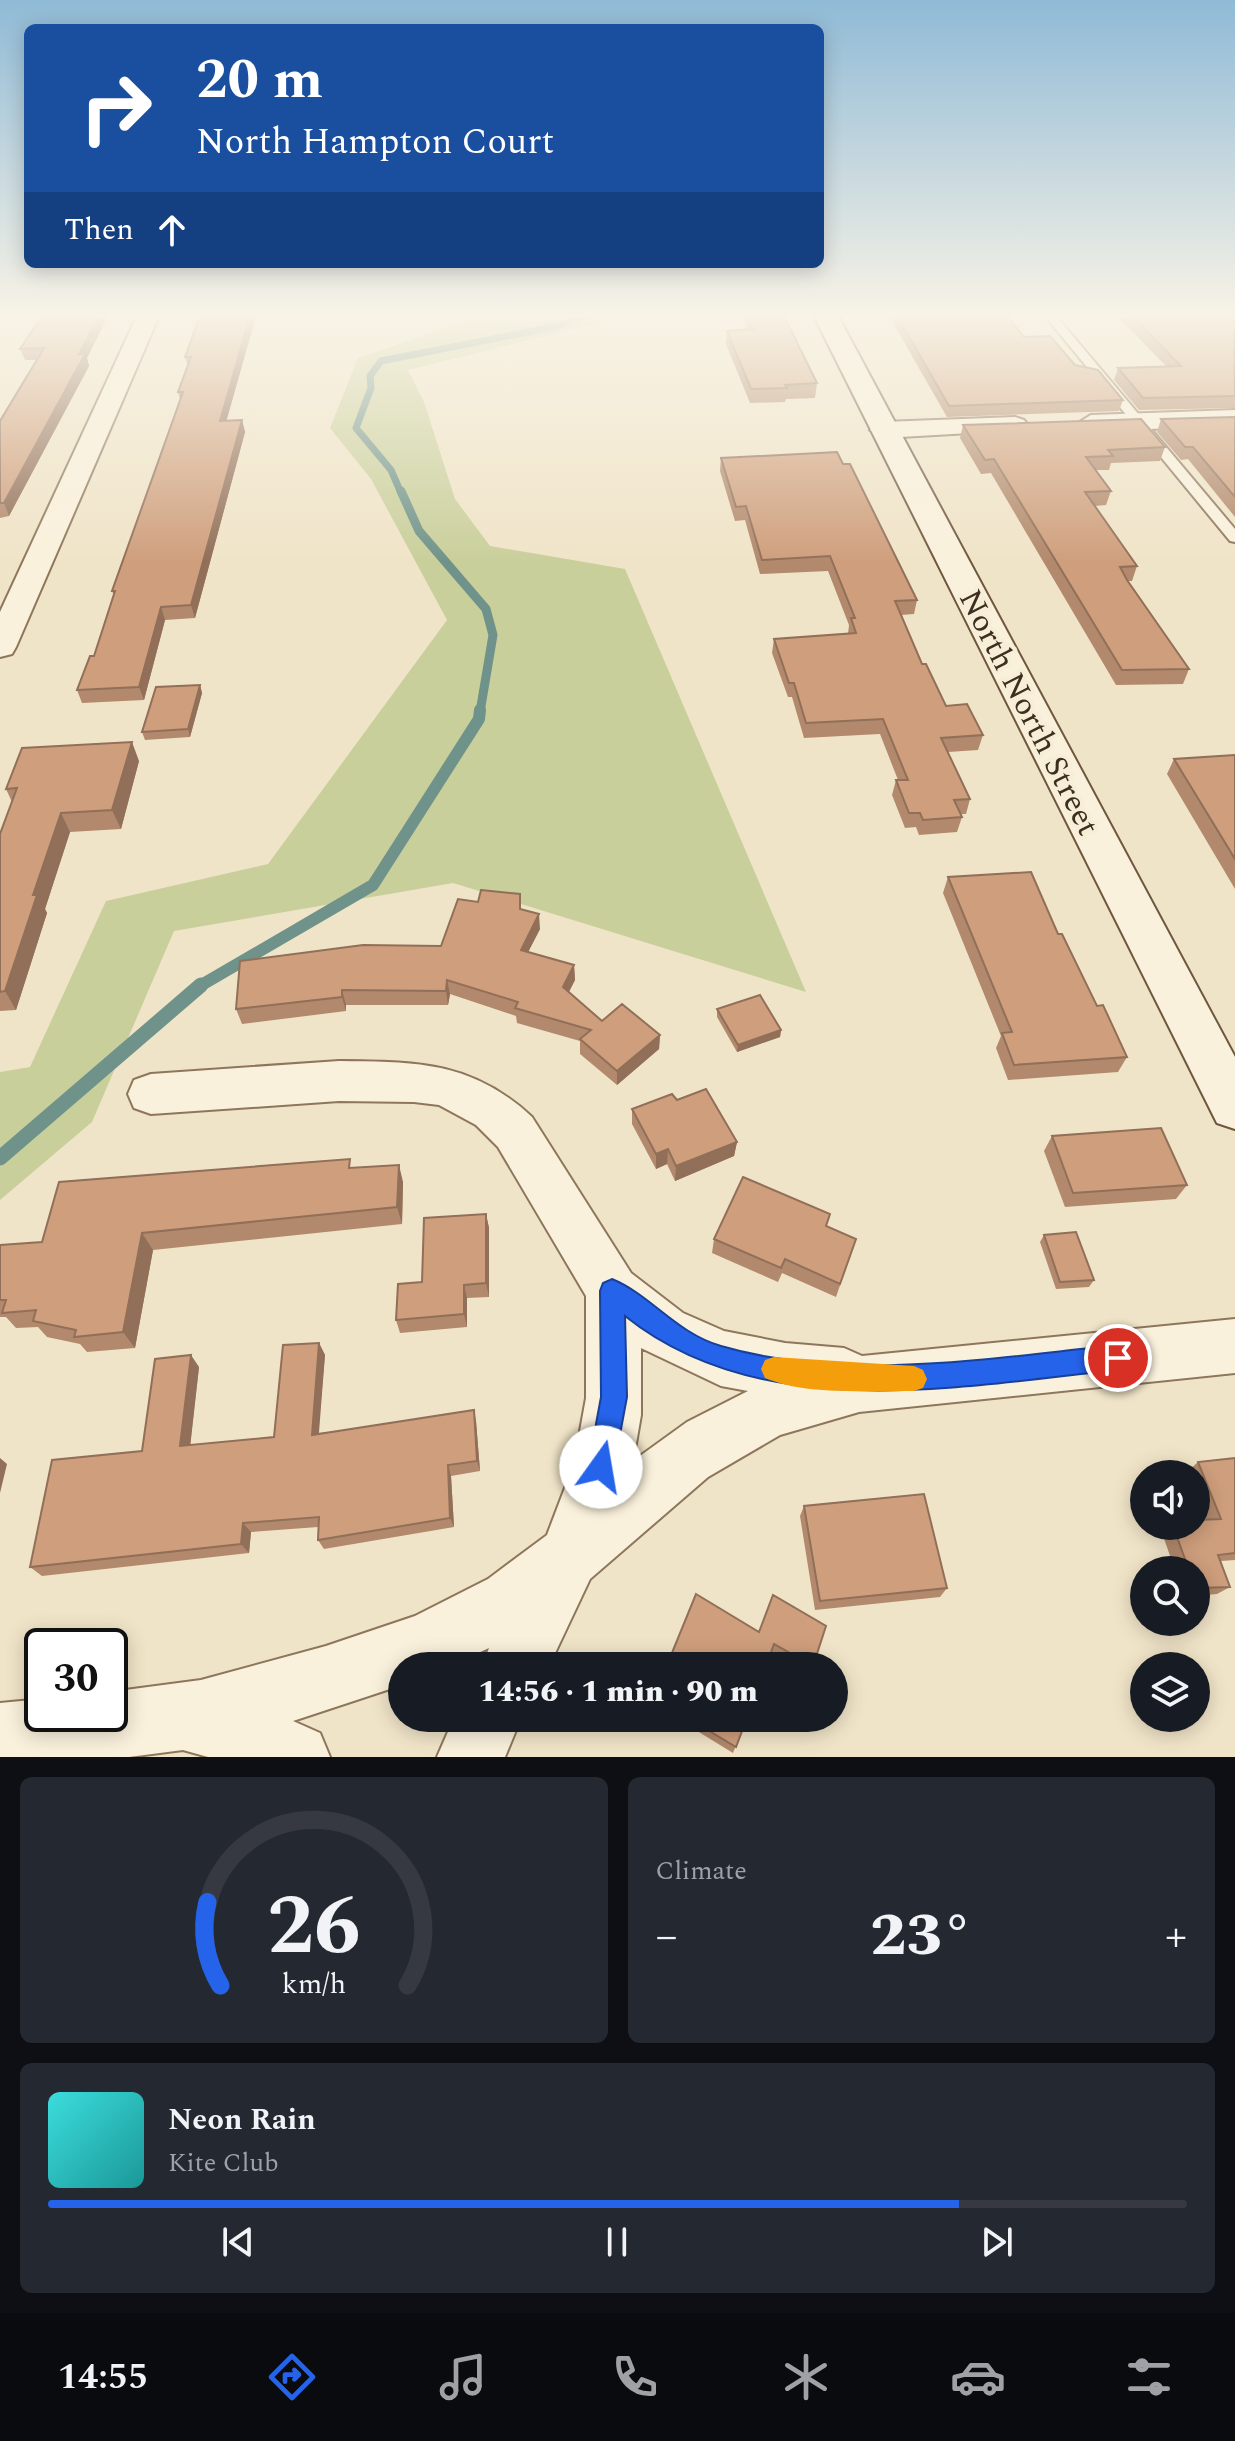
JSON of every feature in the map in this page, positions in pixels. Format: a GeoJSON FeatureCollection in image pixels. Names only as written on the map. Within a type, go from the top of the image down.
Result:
{"type":"FeatureCollection","features":[{"type":"Feature","properties":{"kind":"street"},"geometry":{"type":"LineString","coordinates":[[0,647],[111,398]]}},
{"type":"Feature","properties":{"kind":"street","name":"North North Street"},"geometry":{"type":"LineString","coordinates":[[867,398],[1235,1107]]}},
{"type":"Feature","properties":{"kind":"street"},"geometry":{"type":"LineString","coordinates":[[883,430],[1235,418]]}},
{"type":"Feature","properties":{"kind":"street"},"geometry":{"type":"LineString","coordinates":[[151,1094],[375,1080],[443,1086],[493,1111],[515,1132],[612,1291],[664,1332],[721,1358],[817,1375],[912,1379]]}},
{"type":"Feature","properties":{"kind":"street"},"geometry":{"type":"LineString","coordinates":[[521,1652],[593,1497],[609,1434],[614,1397],[612,1291]]}},
{"type":"Feature","properties":{"kind":"street"},"geometry":{"type":"LineString","coordinates":[[0,1737],[183,1717],[379,1661],[476,1620],[564,1564],[615,1515],[688,1455],[767,1409],[805,1396],[859,1384],[1235,1346]]}},
{"type":"Feature","properties":{"kind":"street"},"geometry":{"type":"LineString","coordinates":[[183,1717],[244,1733],[296,1757]]}},
{"type":"Feature","properties":{"kind":"street"},"geometry":{"type":"LineString","coordinates":[[471,1757],[482,1732]]}},
{"type":"Feature","properties":{"kind":"lane"},"geometry":{"type":"LineString","coordinates":[[1118,398],[1235,538]]}},
{"type":"Feature","properties":{"kind":"green space"},"geometry":{"type":"Polygon","coordinates":[[[342,398],[422,398],[455,499],[490,546],[625,569],[806,992],[453,883],[174,931],[92,1122],[0,1200],[0,1072],[30,1067],[106,901],[268,864],[447,620],[371,479],[330,428],[342,398]]]}},
{"type":"Feature","properties":{"kind":"building"},"geometry":{"type":"Polygon","coordinates":[[[14,398],[61,398],[4,503],[0,503],[0,421],[14,398]]]}},
{"type":"Feature","properties":{"kind":"building"},"geometry":{"type":"Polygon","coordinates":[[[181,398],[227,398],[220,421],[242,420],[191,605],[161,607],[139,687],[77,690],[90,656],[94,656],[115,591],[112,591],[181,398]]]}},
{"type":"Feature","properties":{"kind":"building"},"geometry":{"type":"Polygon","coordinates":[[[944,398],[1123,400],[949,406],[944,398]]]}},
{"type":"Feature","properties":{"kind":"building"},"geometry":{"type":"Polygon","coordinates":[[[1235,417],[1235,497],[1193,447],[1185,447],[1161,419],[1235,417]]]}},
{"type":"Feature","properties":{"kind":"building"},"geometry":{"type":"Polygon","coordinates":[[[1141,419],[1165,447],[1108,450],[1113,456],[1086,457],[1111,491],[1085,492],[1137,566],[1120,567],[1127,580],[1189,669],[1122,670],[994,459],[985,460],[963,425],[1141,419]]]}},
{"type":"Feature","properties":{"kind":"building"},"geometry":{"type":"Polygon","coordinates":[[[837,452],[843,464],[850,464],[917,600],[895,601],[922,664],[926,664],[946,706],[967,704],[983,735],[941,738],[970,799],[954,800],[962,817],[923,820],[920,813],[909,813],[896,780],[908,780],[883,719],[806,723],[794,683],[789,683],[774,639],[856,633],[851,618],[855,618],[830,556],[762,560],[746,506],[736,507],[721,458],[837,452]]]}},
{"type":"Feature","properties":{"kind":"building"},"geometry":{"type":"Polygon","coordinates":[[[200,685],[188,729],[142,732],[156,687],[200,685]]]}},
{"type":"Feature","properties":{"kind":"building"},"geometry":{"type":"Polygon","coordinates":[[[132,742],[112,810],[61,813],[5,991],[0,992],[0,834],[17,788],[6,789],[22,748],[132,742]]]}},
{"type":"Feature","properties":{"kind":"building"},"geometry":{"type":"Polygon","coordinates":[[[1235,755],[1235,859],[1174,759],[1235,755]]]}},
{"type":"Feature","properties":{"kind":"building"},"geometry":{"type":"Polygon","coordinates":[[[1031,872],[1058,934],[1062,934],[1097,1006],[1103,1005],[1127,1057],[1014,1065],[1002,1033],[1012,1032],[948,877],[1031,872]]]}},
{"type":"Feature","properties":{"kind":"building"},"geometry":{"type":"Polygon","coordinates":[[[481,890],[520,894],[520,909],[539,914],[521,950],[574,965],[563,987],[602,1021],[622,1004],[660,1035],[617,1071],[580,1039],[591,1030],[515,1008],[518,1002],[447,980],[446,991],[342,990],[342,997],[236,1009],[240,961],[363,945],[441,946],[458,899],[478,902],[481,890]]]}},
{"type":"Feature","properties":{"kind":"building"},"geometry":{"type":"Polygon","coordinates":[[[760,995],[781,1030],[738,1045],[717,1009],[760,995]]]}},
{"type":"Feature","properties":{"kind":"building"},"geometry":{"type":"Polygon","coordinates":[[[706,1089],[737,1142],[676,1166],[668,1149],[656,1154],[632,1109],[672,1094],[677,1100],[706,1089]]]}},
{"type":"Feature","properties":{"kind":"building"},"geometry":{"type":"Polygon","coordinates":[[[1161,1128],[1187,1185],[1073,1193],[1052,1136],[1161,1128]]]}},
{"type":"Feature","properties":{"kind":"building"},"geometry":{"type":"Polygon","coordinates":[[[350,1159],[349,1168],[399,1165],[397,1207],[142,1233],[123,1332],[74,1337],[76,1330],[33,1321],[36,1310],[2,1313],[6,1300],[0,1300],[0,1245],[42,1242],[59,1182],[350,1159]]]}},
{"type":"Feature","properties":{"kind":"building"},"geometry":{"type":"Polygon","coordinates":[[[743,1177],[830,1214],[826,1226],[856,1239],[840,1284],[785,1259],[781,1268],[714,1239],[743,1177]]]}},
{"type":"Feature","properties":{"kind":"building"},"geometry":{"type":"Polygon","coordinates":[[[486,1214],[486,1283],[464,1285],[464,1314],[396,1320],[398,1284],[422,1282],[424,1218],[486,1214]]]}},
{"type":"Feature","properties":{"kind":"building"},"geometry":{"type":"Polygon","coordinates":[[[1076,1232],[1094,1280],[1060,1282],[1044,1235],[1076,1232]]]}},
{"type":"Feature","properties":{"kind":"building"},"geometry":{"type":"Polygon","coordinates":[[[319,1343],[312,1435],[474,1410],[477,1461],[448,1465],[450,1518],[318,1540],[319,1517],[243,1523],[241,1544],[30,1567],[52,1460],[142,1451],[155,1359],[191,1355],[180,1446],[274,1437],[283,1345],[319,1343]]]}},
{"type":"Feature","properties":{"kind":"building"},"geometry":{"type":"Polygon","coordinates":[[[1235,1458],[1235,1553],[1218,1555],[1230,1587],[1210,1588],[1210,1556],[1184,1556],[1178,1540],[1210,1540],[1210,1519],[1221,1519],[1210,1492],[1210,1461],[1235,1458]]]}},
{"type":"Feature","properties":{"kind":"building"},"geometry":{"type":"Polygon","coordinates":[[[924,1494],[947,1588],[820,1601],[804,1506],[924,1494]]]}},
{"type":"Feature","properties":{"kind":"building"},"geometry":{"type":"Polygon","coordinates":[[[696,1594],[759,1632],[773,1595],[826,1626],[818,1652],[788,1652],[774,1644],[771,1652],[672,1652],[696,1594]]]}},
{"type":"Feature","properties":{"kind":"building"},"geometry":{"type":"Polygon","coordinates":[[[711,1732],[742,1732],[736,1747],[711,1732]]]}},
{"type":"Feature","properties":{"kind":"waterway"},"geometry":{"type":"LineString","coordinates":[[367,398],[356,428],[391,470],[401,493]]}},
{"type":"Feature","properties":{"kind":"waterway"},"geometry":{"type":"LineString","coordinates":[[401,491],[419,531],[486,609],[493,635],[480,712]]}},
{"type":"Feature","properties":{"kind":"waterway"},"geometry":{"type":"LineString","coordinates":[[200,986],[373,885],[479,719],[480,710]]}},
{"type":"Feature","properties":{"kind":"waterway"},"geometry":{"type":"LineString","coordinates":[[0,1158],[200,986]]}},
{"type":"Feature","properties":{"kind":"slow traffic"},"geometry":{"type":"LineString","coordinates":[[774,1369],[817,1375],[914,1379]]}},
{"type":"Feature","properties":{"kind":"route"},"geometry":{"type":"LineString","coordinates":[[601,1467],[614,1397],[612,1291],[664,1332],[691,1347],[721,1358],[785,1371],[912,1379],[1118,1358]]}}]}
